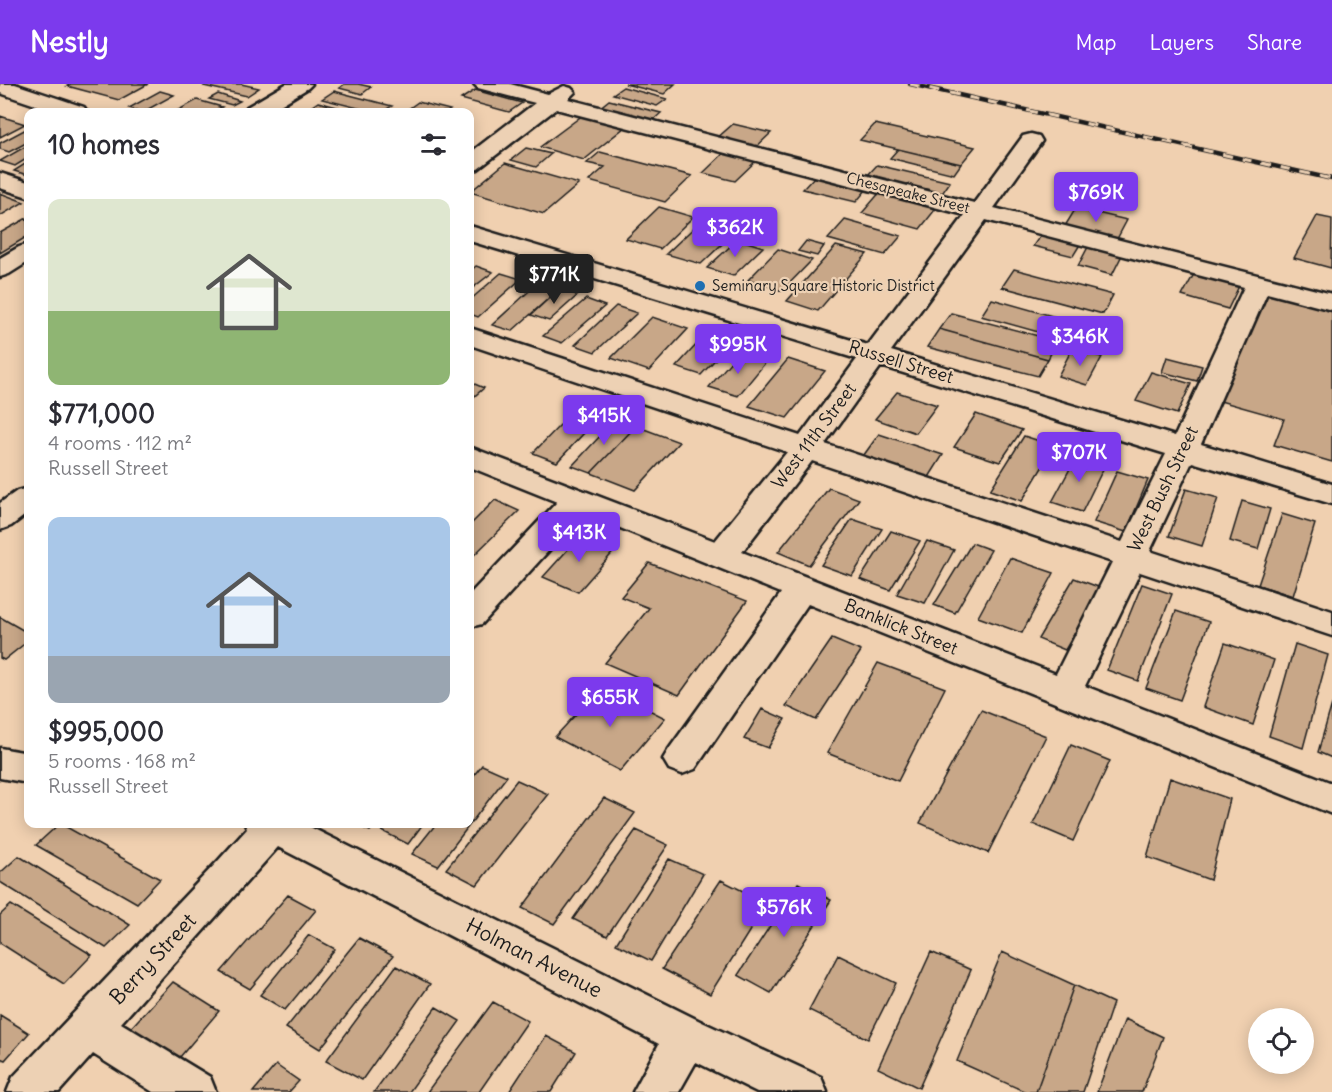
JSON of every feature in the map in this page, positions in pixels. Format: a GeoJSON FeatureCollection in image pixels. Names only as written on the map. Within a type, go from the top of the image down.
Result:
{"type":"FeatureCollection","features":[{"type":"Feature","properties":{"kind":"street"},"geometry":{"type":"LineString","coordinates":[[262,108],[301,84]]}},
{"type":"Feature","properties":{"kind":"street","name":"Chesapeake Street"},"geometry":{"type":"LineString","coordinates":[[485,84],[1332,302]]}},
{"type":"Feature","properties":{"kind":"street"},"geometry":{"type":"LineString","coordinates":[[474,161],[575,84]]}},
{"type":"Feature","properties":{"kind":"street"},"geometry":{"type":"LineString","coordinates":[[0,102],[18,87],[67,108]]}},
{"type":"Feature","properties":{"kind":"street","name":"West 11th Street"},"geometry":{"type":"LineString","coordinates":[[722,555],[806,449],[1031,141]]}},
{"type":"Feature","properties":{"kind":"street"},"geometry":{"type":"LineString","coordinates":[[0,180],[24,188]]}},
{"type":"Feature","properties":{"kind":"street","name":"Russell Street"},"geometry":{"type":"LineString","coordinates":[[474,234],[1332,494]]}},
{"type":"Feature","properties":{"kind":"street"},"geometry":{"type":"LineString","coordinates":[[0,270],[24,255]]}},
{"type":"Feature","properties":{"kind":"street"},"geometry":{"type":"LineString","coordinates":[[0,270],[24,280]]}},
{"type":"Feature","properties":{"kind":"street","name":"West Bush Street"},"geometry":{"type":"LineString","coordinates":[[1064,693],[1184,448],[1259,284]]}},
{"type":"Feature","properties":{"kind":"street"},"geometry":{"type":"LineString","coordinates":[[474,337],[1332,624]]}},
{"type":"Feature","properties":{"kind":"street","name":"Banklick Street"},"geometry":{"type":"LineString","coordinates":[[474,458],[1332,799]]}},
{"type":"Feature","properties":{"kind":"street"},"geometry":{"type":"LineString","coordinates":[[474,611],[578,499]]}},
{"type":"Feature","properties":{"kind":"street"},"geometry":{"type":"LineString","coordinates":[[0,519],[24,501]]}},
{"type":"Feature","properties":{"kind":"street"},"geometry":{"type":"LineString","coordinates":[[682,759],[802,587]]}},
{"type":"Feature","properties":{"kind":"street"},"geometry":{"type":"LineString","coordinates":[[0,763],[24,767]]}},
{"type":"Feature","properties":{"kind":"street","name":"Berry Street"},"geometry":{"type":"LineString","coordinates":[[29,1092],[231,874],[268,828]]}},
{"type":"Feature","properties":{"kind":"street","name":"Holman Avenue"},"geometry":{"type":"LineString","coordinates":[[279,828],[687,1036],[805,1092]]}},
{"type":"Feature","properties":{"kind":"street"},"geometry":{"type":"LineString","coordinates":[[89,1028],[194,1092]]}},
{"type":"Feature","properties":{"kind":"street"},"geometry":{"type":"LineString","coordinates":[[655,1092],[687,1036]]}},
{"type":"Feature","properties":{"kind":"building"},"geometry":{"type":"Polygon","coordinates":[[[71,84],[148,84],[119,100],[67,86],[71,84]]]}},
{"type":"Feature","properties":{"kind":"building"},"geometry":{"type":"Polygon","coordinates":[[[206,84],[241,84],[259,88],[247,96],[204,86],[206,84]]]}},
{"type":"Feature","properties":{"kind":"building"},"geometry":{"type":"Polygon","coordinates":[[[345,84],[371,87],[362,94],[339,88],[345,84]]]}},
{"type":"Feature","properties":{"kind":"building"},"geometry":{"type":"Polygon","coordinates":[[[625,84],[675,84],[664,94],[625,84]]]}},
{"type":"Feature","properties":{"kind":"building"},"geometry":{"type":"Polygon","coordinates":[[[623,87],[667,99],[657,106],[613,94],[623,87]]]}},
{"type":"Feature","properties":{"kind":"building"},"geometry":{"type":"Polygon","coordinates":[[[475,90],[522,103],[509,112],[461,99],[475,90]]]}},
{"type":"Feature","properties":{"kind":"building"},"geometry":{"type":"Polygon","coordinates":[[[160,91],[174,95],[150,108],[129,108],[160,91]]]}},
{"type":"Feature","properties":{"kind":"building"},"geometry":{"type":"Polygon","coordinates":[[[334,91],[392,106],[389,108],[358,108],[322,99],[334,91]]]}},
{"type":"Feature","properties":{"kind":"building"},"geometry":{"type":"Polygon","coordinates":[[[218,94],[240,101],[232,105],[209,99],[218,94]]]}},
{"type":"Feature","properties":{"kind":"building"},"geometry":{"type":"Polygon","coordinates":[[[197,100],[222,107],[220,108],[182,108],[197,100]]]}},
{"type":"Feature","properties":{"kind":"building"},"geometry":{"type":"Polygon","coordinates":[[[609,100],[661,113],[650,123],[598,109],[609,100]]]}},
{"type":"Feature","properties":{"kind":"building"},"geometry":{"type":"Polygon","coordinates":[[[318,102],[341,108],[309,108],[318,102]]]}},
{"type":"Feature","properties":{"kind":"building"},"geometry":{"type":"Polygon","coordinates":[[[418,102],[442,108],[410,108],[418,102]]]}},
{"type":"Feature","properties":{"kind":"building"},"geometry":{"type":"Polygon","coordinates":[[[583,115],[625,127],[584,160],[540,147],[583,115]]]}},
{"type":"Feature","properties":{"kind":"building"},"geometry":{"type":"Polygon","coordinates":[[[0,116],[24,124],[24,125],[0,137],[0,116]]]}},
{"type":"Feature","properties":{"kind":"building"},"geometry":{"type":"Polygon","coordinates":[[[733,124],[771,133],[754,149],[716,139],[733,124]]]}},
{"type":"Feature","properties":{"kind":"building"},"geometry":{"type":"Polygon","coordinates":[[[875,124],[975,147],[961,164],[860,140],[875,124]]]}},
{"type":"Feature","properties":{"kind":"building"},"geometry":{"type":"Polygon","coordinates":[[[24,130],[24,144],[9,152],[0,149],[0,143],[24,130]]]}},
{"type":"Feature","properties":{"kind":"building"},"geometry":{"type":"Polygon","coordinates":[[[24,147],[24,160],[15,166],[0,161],[24,147]]]}},
{"type":"Feature","properties":{"kind":"building"},"geometry":{"type":"Polygon","coordinates":[[[526,148],[551,154],[536,167],[511,160],[526,148]]]}},
{"type":"Feature","properties":{"kind":"building"},"geometry":{"type":"Polygon","coordinates":[[[898,149],[961,164],[954,174],[890,158],[898,149]]]}},
{"type":"Feature","properties":{"kind":"building"},"geometry":{"type":"Polygon","coordinates":[[[600,152],[692,176],[665,202],[589,181],[605,167],[587,163],[600,152]]]}},
{"type":"Feature","properties":{"kind":"building"},"geometry":{"type":"Polygon","coordinates":[[[725,152],[757,160],[735,181],[703,173],[725,152]]]}},
{"type":"Feature","properties":{"kind":"building"},"geometry":{"type":"Polygon","coordinates":[[[505,163],[579,184],[544,214],[474,193],[474,189],[505,163]]]}},
{"type":"Feature","properties":{"kind":"building"},"geometry":{"type":"Polygon","coordinates":[[[24,165],[24,174],[14,171],[24,165]]]}},
{"type":"Feature","properties":{"kind":"building"},"geometry":{"type":"Polygon","coordinates":[[[877,165],[950,182],[941,195],[866,177],[877,165]]]}},
{"type":"Feature","properties":{"kind":"building"},"geometry":{"type":"Polygon","coordinates":[[[815,176],[867,189],[856,202],[803,189],[815,176]]]}},
{"type":"Feature","properties":{"kind":"building"},"geometry":{"type":"Polygon","coordinates":[[[881,191],[938,206],[920,229],[862,213],[881,191]]]}},
{"type":"Feature","properties":{"kind":"building"},"geometry":{"type":"Polygon","coordinates":[[[0,193],[24,202],[0,216],[0,193]]]}},
{"type":"Feature","properties":{"kind":"building"},"geometry":{"type":"Polygon","coordinates":[[[659,207],[693,217],[660,249],[626,239],[659,207]]]}},
{"type":"Feature","properties":{"kind":"building"},"geometry":{"type":"Polygon","coordinates":[[[1076,208],[1127,220],[1117,239],[1065,226],[1076,208]]]}},
{"type":"Feature","properties":{"kind":"building"},"geometry":{"type":"Polygon","coordinates":[[[1317,216],[1332,219],[1331,268],[1294,258],[1317,216]]]}},
{"type":"Feature","properties":{"kind":"building"},"geometry":{"type":"Polygon","coordinates":[[[703,219],[738,229],[701,264],[666,254],[703,219]]]}},
{"type":"Feature","properties":{"kind":"building"},"geometry":{"type":"Polygon","coordinates":[[[24,220],[24,238],[0,253],[0,233],[24,220]]]}},
{"type":"Feature","properties":{"kind":"building"},"geometry":{"type":"Polygon","coordinates":[[[845,220],[901,236],[885,255],[828,239],[845,220]]]}},
{"type":"Feature","properties":{"kind":"building"},"geometry":{"type":"Polygon","coordinates":[[[1042,233],[1081,243],[1073,256],[1033,246],[1042,233]]]}},
{"type":"Feature","properties":{"kind":"building"},"geometry":{"type":"Polygon","coordinates":[[[738,239],[763,247],[733,276],[707,268],[738,239]]]}},
{"type":"Feature","properties":{"kind":"building"},"geometry":{"type":"Polygon","coordinates":[[[806,241],[824,246],[817,256],[798,251],[806,241]]]}},
{"type":"Feature","properties":{"kind":"building"},"geometry":{"type":"Polygon","coordinates":[[[1089,245],[1123,253],[1112,275],[1078,266],[1089,245]]]}},
{"type":"Feature","properties":{"kind":"building"},"geometry":{"type":"Polygon","coordinates":[[[836,246],[867,254],[818,311],[787,301],[836,246]]]}},
{"type":"Feature","properties":{"kind":"building"},"geometry":{"type":"Polygon","coordinates":[[[778,249],[812,260],[782,291],[748,280],[778,249]]]}},
{"type":"Feature","properties":{"kind":"building"},"geometry":{"type":"Polygon","coordinates":[[[476,266],[493,272],[474,287],[474,268],[476,266]]]}},
{"type":"Feature","properties":{"kind":"building"},"geometry":{"type":"Polygon","coordinates":[[[1014,269],[1113,295],[1103,314],[1002,287],[1014,269]]]}},
{"type":"Feature","properties":{"kind":"building"},"geometry":{"type":"Polygon","coordinates":[[[501,273],[521,279],[478,317],[474,316],[474,297],[501,273]]]}},
{"type":"Feature","properties":{"kind":"building"},"geometry":{"type":"Polygon","coordinates":[[[1194,274],[1239,286],[1228,309],[1182,296],[1194,274]]]}},
{"type":"Feature","properties":{"kind":"building"},"geometry":{"type":"Polygon","coordinates":[[[539,282],[559,289],[512,331],[492,325],[539,282]]]}},
{"type":"Feature","properties":{"kind":"building"},"geometry":{"type":"Polygon","coordinates":[[[559,289],[578,295],[549,321],[531,315],[559,289]]]}},
{"type":"Feature","properties":{"kind":"building"},"geometry":{"type":"Polygon","coordinates":[[[1267,294],[1332,311],[1332,462],[1274,445],[1284,419],[1220,401],[1267,294]]]}},
{"type":"Feature","properties":{"kind":"building"},"geometry":{"type":"Polygon","coordinates":[[[586,299],[605,306],[562,343],[543,336],[586,299]]]}},
{"type":"Feature","properties":{"kind":"building"},"geometry":{"type":"Polygon","coordinates":[[[992,299],[1091,327],[1081,344],[981,316],[992,299]]]}},
{"type":"Feature","properties":{"kind":"building"},"geometry":{"type":"Polygon","coordinates":[[[616,306],[637,313],[595,352],[575,345],[616,306]]]}},
{"type":"Feature","properties":{"kind":"building"},"geometry":{"type":"Polygon","coordinates":[[[951,313],[1057,341],[1048,359],[939,329],[951,313]]]}},
{"type":"Feature","properties":{"kind":"building"},"geometry":{"type":"Polygon","coordinates":[[[652,317],[688,329],[649,371],[611,358],[652,317]]]}},
{"type":"Feature","properties":{"kind":"building"},"geometry":{"type":"Polygon","coordinates":[[[939,329],[1048,359],[1038,376],[927,347],[939,329]]]}},
{"type":"Feature","properties":{"kind":"building"},"geometry":{"type":"Polygon","coordinates":[[[698,343],[723,351],[701,375],[676,367],[698,343]]]}},
{"type":"Feature","properties":{"kind":"building"},"geometry":{"type":"Polygon","coordinates":[[[1072,349],[1102,357],[1087,385],[1058,376],[1072,349]]]}},
{"type":"Feature","properties":{"kind":"building"},"geometry":{"type":"Polygon","coordinates":[[[738,353],[766,362],[738,396],[709,387],[738,353]]]}},
{"type":"Feature","properties":{"kind":"building"},"geometry":{"type":"Polygon","coordinates":[[[1167,357],[1202,366],[1197,381],[1162,372],[1167,357]]]}},
{"type":"Feature","properties":{"kind":"building"},"geometry":{"type":"Polygon","coordinates":[[[788,359],[825,371],[787,418],[749,406],[788,359]]]}},
{"type":"Feature","properties":{"kind":"building"},"geometry":{"type":"Polygon","coordinates":[[[1151,372],[1191,384],[1177,414],[1136,401],[1151,372]]]}},
{"type":"Feature","properties":{"kind":"building"},"geometry":{"type":"Polygon","coordinates":[[[474,384],[484,388],[474,397],[474,384]]]}},
{"type":"Feature","properties":{"kind":"building"},"geometry":{"type":"Polygon","coordinates":[[[897,392],[937,405],[916,433],[875,419],[897,392]]]}},
{"type":"Feature","properties":{"kind":"building"},"geometry":{"type":"Polygon","coordinates":[[[976,414],[1022,430],[1000,462],[954,447],[976,414]]]}},
{"type":"Feature","properties":{"kind":"building"},"geometry":{"type":"Polygon","coordinates":[[[616,419],[636,426],[591,473],[572,466],[616,419]]]}},
{"type":"Feature","properties":{"kind":"building"},"geometry":{"type":"Polygon","coordinates":[[[560,425],[584,433],[557,462],[533,453],[560,425]]]}},
{"type":"Feature","properties":{"kind":"building"},"geometry":{"type":"Polygon","coordinates":[[[636,426],[679,442],[635,490],[591,473],[636,426]]]}},
{"type":"Feature","properties":{"kind":"building"},"geometry":{"type":"Polygon","coordinates":[[[879,434],[943,455],[926,482],[861,459],[879,434]]]}},
{"type":"Feature","properties":{"kind":"building"},"geometry":{"type":"Polygon","coordinates":[[[1024,436],[1055,446],[1022,501],[990,490],[1024,436]]]}},
{"type":"Feature","properties":{"kind":"building"},"geometry":{"type":"Polygon","coordinates":[[[1078,454],[1106,463],[1082,512],[1052,502],[1078,454]]]}},
{"type":"Feature","properties":{"kind":"building"},"geometry":{"type":"Polygon","coordinates":[[[1117,471],[1148,480],[1126,532],[1094,522],[1117,471]]]}},
{"type":"Feature","properties":{"kind":"building"},"geometry":{"type":"Polygon","coordinates":[[[829,488],[859,499],[809,565],[778,552],[829,488]]]}},
{"type":"Feature","properties":{"kind":"building"},"geometry":{"type":"Polygon","coordinates":[[[1186,489],[1218,498],[1202,546],[1169,536],[1186,489]]]}},
{"type":"Feature","properties":{"kind":"building"},"geometry":{"type":"Polygon","coordinates":[[[495,500],[519,511],[474,555],[474,521],[495,500]]]}},
{"type":"Feature","properties":{"kind":"building"},"geometry":{"type":"Polygon","coordinates":[[[1242,501],[1270,509],[1258,549],[1230,541],[1242,501]]]}},
{"type":"Feature","properties":{"kind":"building"},"geometry":{"type":"Polygon","coordinates":[[[1282,514],[1315,524],[1293,596],[1258,585],[1282,514]]]}},
{"type":"Feature","properties":{"kind":"building"},"geometry":{"type":"Polygon","coordinates":[[[852,519],[882,529],[852,576],[821,565],[852,519]]]}},
{"type":"Feature","properties":{"kind":"building"},"geometry":{"type":"Polygon","coordinates":[[[891,531],[920,541],[890,590],[860,579],[891,531]]]}},
{"type":"Feature","properties":{"kind":"building"},"geometry":{"type":"Polygon","coordinates":[[[581,535],[616,549],[578,592],[543,577],[581,535]]]}},
{"type":"Feature","properties":{"kind":"building"},"geometry":{"type":"Polygon","coordinates":[[[927,541],[954,550],[925,603],[897,594],[927,541]]]}},
{"type":"Feature","properties":{"kind":"building"},"geometry":{"type":"Polygon","coordinates":[[[972,543],[991,550],[955,613],[934,605],[972,543]]]}},
{"type":"Feature","properties":{"kind":"building"},"geometry":{"type":"Polygon","coordinates":[[[1010,558],[1054,573],[1022,633],[978,617],[1010,558]]]}},
{"type":"Feature","properties":{"kind":"building"},"geometry":{"type":"Polygon","coordinates":[[[649,563],[747,601],[679,695],[605,663],[649,608],[621,597],[649,563]]]}},
{"type":"Feature","properties":{"kind":"building"},"geometry":{"type":"Polygon","coordinates":[[[1074,578],[1101,588],[1065,650],[1038,639],[1074,578]]]}},
{"type":"Feature","properties":{"kind":"building"},"geometry":{"type":"Polygon","coordinates":[[[1142,584],[1172,594],[1138,681],[1107,670],[1142,584]]]}},
{"type":"Feature","properties":{"kind":"building"},"geometry":{"type":"Polygon","coordinates":[[[1176,611],[1209,622],[1180,700],[1146,688],[1176,611]]]}},
{"type":"Feature","properties":{"kind":"building"},"geometry":{"type":"Polygon","coordinates":[[[0,617],[24,631],[24,644],[4,660],[0,658],[0,617]]]}},
{"type":"Feature","properties":{"kind":"building"},"geometry":{"type":"Polygon","coordinates":[[[832,639],[861,651],[816,720],[786,706],[832,639]]]}},
{"type":"Feature","properties":{"kind":"building"},"geometry":{"type":"Polygon","coordinates":[[[1225,643],[1274,660],[1253,725],[1203,707],[1225,643]]]}},
{"type":"Feature","properties":{"kind":"building"},"geometry":{"type":"Polygon","coordinates":[[[1295,644],[1328,655],[1303,748],[1269,736],[1295,644]]]}},
{"type":"Feature","properties":{"kind":"building"},"geometry":{"type":"Polygon","coordinates":[[[878,663],[945,688],[898,781],[827,753],[878,663]]]}},
{"type":"Feature","properties":{"kind":"building"},"geometry":{"type":"Polygon","coordinates":[[[602,686],[665,718],[620,771],[555,737],[602,686]]]}},
{"type":"Feature","properties":{"kind":"building"},"geometry":{"type":"Polygon","coordinates":[[[1332,704],[1332,758],[1318,752],[1332,704]]]}},
{"type":"Feature","properties":{"kind":"building"},"geometry":{"type":"Polygon","coordinates":[[[762,709],[785,719],[768,748],[744,739],[762,709]]]}},
{"type":"Feature","properties":{"kind":"building"},"geometry":{"type":"Polygon","coordinates":[[[981,710],[1046,736],[988,853],[920,823],[981,710]]]}},
{"type":"Feature","properties":{"kind":"building"},"geometry":{"type":"Polygon","coordinates":[[[1071,745],[1110,761],[1073,841],[1033,824],[1071,745]]]}},
{"type":"Feature","properties":{"kind":"building"},"geometry":{"type":"Polygon","coordinates":[[[482,765],[507,776],[474,819],[474,775],[482,765]]]}},
{"type":"Feature","properties":{"kind":"building"},"geometry":{"type":"Polygon","coordinates":[[[1170,778],[1230,799],[1210,880],[1147,857],[1170,778]]]}},
{"type":"Feature","properties":{"kind":"building"},"geometry":{"type":"Polygon","coordinates":[[[517,780],[548,794],[477,885],[446,869],[517,780]]]}},
{"type":"Feature","properties":{"kind":"building"},"geometry":{"type":"Polygon","coordinates":[[[604,798],[635,813],[554,924],[522,908],[604,798]]]}},
{"type":"Feature","properties":{"kind":"building"},"geometry":{"type":"Polygon","coordinates":[[[55,828],[68,828],[160,879],[137,903],[36,845],[55,828]]]}},
{"type":"Feature","properties":{"kind":"building"},"geometry":{"type":"Polygon","coordinates":[[[385,828],[420,828],[408,844],[382,831],[385,828]]]}},
{"type":"Feature","properties":{"kind":"building"},"geometry":{"type":"Polygon","coordinates":[[[433,828],[467,828],[438,866],[412,854],[433,828]]]}},
{"type":"Feature","properties":{"kind":"building"},"geometry":{"type":"Polygon","coordinates":[[[636,830],[668,845],[607,936],[573,919],[636,830]]]}},
{"type":"Feature","properties":{"kind":"building"},"geometry":{"type":"Polygon","coordinates":[[[19,856],[130,925],[106,948],[0,882],[0,873],[19,856]]]}},
{"type":"Feature","properties":{"kind":"building"},"geometry":{"type":"Polygon","coordinates":[[[669,859],[703,874],[651,961],[616,944],[669,859]]]}},
{"type":"Feature","properties":{"kind":"building"},"geometry":{"type":"Polygon","coordinates":[[[721,880],[767,903],[710,994],[662,969],[721,880]]]}},
{"type":"Feature","properties":{"kind":"building"},"geometry":{"type":"Polygon","coordinates":[[[798,883],[831,900],[771,993],[738,975],[798,883]]]}},
{"type":"Feature","properties":{"kind":"building"},"geometry":{"type":"Polygon","coordinates":[[[288,895],[316,910],[250,989],[221,972],[288,895]]]}},
{"type":"Feature","properties":{"kind":"building"},"geometry":{"type":"Polygon","coordinates":[[[11,905],[92,955],[64,984],[0,943],[0,915],[11,905]]]}},
{"type":"Feature","properties":{"kind":"building"},"geometry":{"type":"Polygon","coordinates":[[[309,935],[335,949],[285,1010],[260,995],[309,935]]]}},
{"type":"Feature","properties":{"kind":"building"},"geometry":{"type":"Polygon","coordinates":[[[359,938],[393,956],[320,1049],[286,1028],[359,938]]]}},
{"type":"Feature","properties":{"kind":"building"},"geometry":{"type":"Polygon","coordinates":[[[931,952],[971,970],[919,1088],[878,1068],[931,952]]]}},
{"type":"Feature","properties":{"kind":"building"},"geometry":{"type":"Polygon","coordinates":[[[1002,952],[1074,985],[1036,1092],[1026,1092],[957,1061],[1002,952]]]}},
{"type":"Feature","properties":{"kind":"building"},"geometry":{"type":"Polygon","coordinates":[[[838,955],[896,983],[868,1039],[809,1010],[838,955]]]}},
{"type":"Feature","properties":{"kind":"building"},"geometry":{"type":"Polygon","coordinates":[[[396,966],[430,984],[362,1080],[326,1061],[396,966]]]}},
{"type":"Feature","properties":{"kind":"building"},"geometry":{"type":"Polygon","coordinates":[[[173,982],[219,1011],[174,1064],[126,1033],[173,982]]]}},
{"type":"Feature","properties":{"kind":"building"},"geometry":{"type":"Polygon","coordinates":[[[1074,985],[1113,1003],[1083,1092],[1036,1092],[1074,985]]]}},
{"type":"Feature","properties":{"kind":"building"},"geometry":{"type":"Polygon","coordinates":[[[493,1002],[528,1021],[479,1092],[427,1092],[493,1002]]]}},
{"type":"Feature","properties":{"kind":"building"},"geometry":{"type":"Polygon","coordinates":[[[436,1007],[460,1021],[409,1092],[374,1092],[436,1007]]]}},
{"type":"Feature","properties":{"kind":"building"},"geometry":{"type":"Polygon","coordinates":[[[0,1015],[29,1033],[5,1060],[0,1058],[0,1015]]]}},
{"type":"Feature","properties":{"kind":"building"},"geometry":{"type":"Polygon","coordinates":[[[1125,1019],[1163,1037],[1142,1092],[1097,1092],[1125,1019]]]}},
{"type":"Feature","properties":{"kind":"building"},"geometry":{"type":"Polygon","coordinates":[[[546,1036],[576,1052],[551,1092],[509,1092],[546,1036]]]}},
{"type":"Feature","properties":{"kind":"building"},"geometry":{"type":"Polygon","coordinates":[[[276,1065],[299,1081],[289,1092],[253,1092],[276,1065]]]}},
{"type":"Feature","properties":{"kind":"railway"},"geometry":{"type":"LineString","coordinates":[[910,84],[1332,179]]}},
{"type":"Feature","properties":{"kind":"place","name":"Seminary Square Historic District"},"geometry":{"type":"Point","coordinates":[700,286]}}]}
